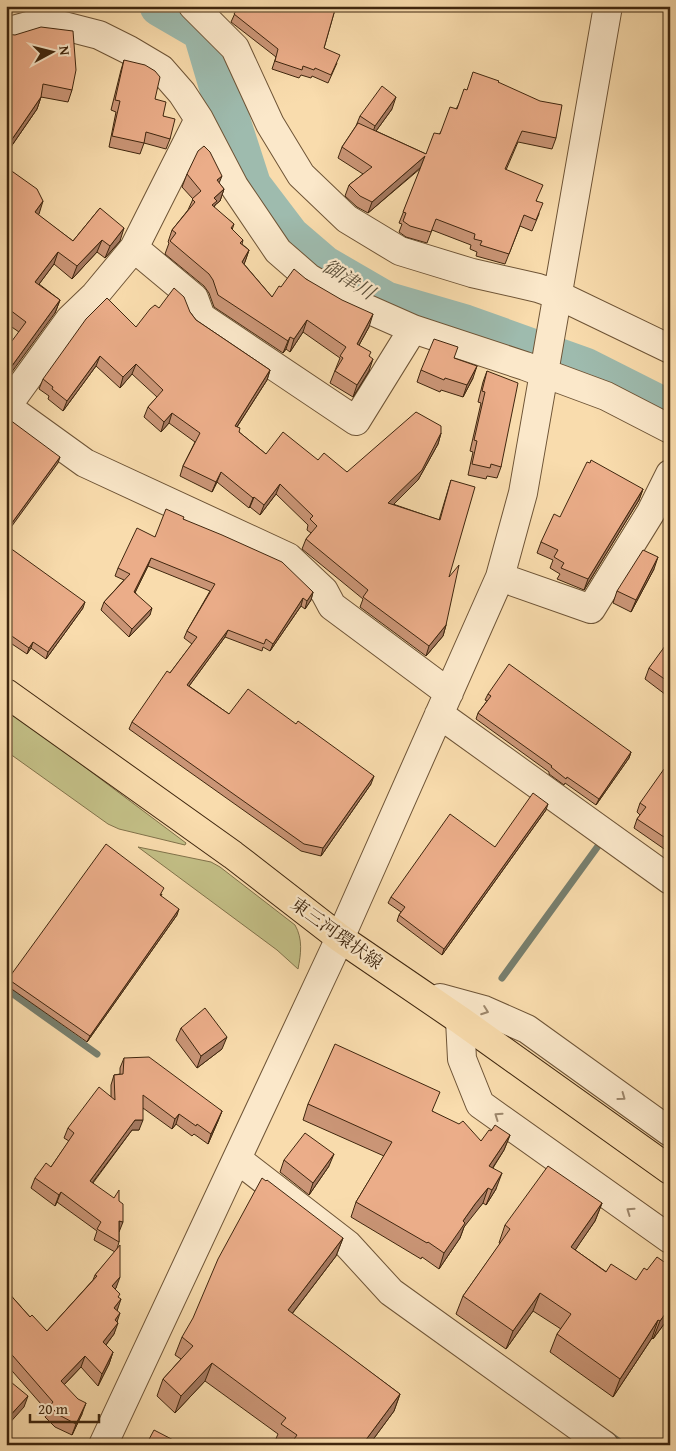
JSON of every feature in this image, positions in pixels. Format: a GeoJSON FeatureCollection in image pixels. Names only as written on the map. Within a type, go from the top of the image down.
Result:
{"type":"FeatureCollection","features":[{"type":"Feature","properties":{"kind":"main road","name":"東三河環状線"},"geometry":{"type":"LineString","coordinates":[[6,693],[233,855],[340,938],[460,1020],[670,1170]]}},
{"type":"Feature","properties":{"kind":"street"},"geometry":{"type":"LineString","coordinates":[[193,6],[235,48],[270,124],[301,175],[347,220],[400,251],[472,273],[538,288],[670,349]]}},
{"type":"Feature","properties":{"kind":"street"},"geometry":{"type":"LineString","coordinates":[[103,1445],[340,938],[500,577],[523,493],[608,6]]}},
{"type":"Feature","properties":{"kind":"street"},"geometry":{"type":"LineString","coordinates":[[6,32],[35,24],[64,26],[99,34],[161,69],[182,93],[199,119],[234,186],[278,251],[308,278],[344,299],[413,329],[545,371],[606,396],[670,429]]}},
{"type":"Feature","properties":{"kind":"street"},"geometry":{"type":"LineString","coordinates":[[199,119],[134,248],[95,294],[70,319],[6,406],[85,463],[288,556],[324,591],[332,606],[444,703],[670,880]]}},
{"type":"Feature","properties":{"kind":"street"},"geometry":{"type":"LineString","coordinates":[[134,248],[194,298],[201,317],[356,421],[413,329]]}},
{"type":"Feature","properties":{"kind":"street"},"geometry":{"type":"LineString","coordinates":[[500,577],[591,609],[652,512],[670,474]]}},
{"type":"Feature","properties":{"kind":"street"},"geometry":{"type":"LineString","coordinates":[[421,993],[484,1010],[527,1029],[670,1132]]}},
{"type":"Feature","properties":{"kind":"street"},"geometry":{"type":"LineString","coordinates":[[460,1020],[462,1059],[480,1104],[670,1239]]}},
{"type":"Feature","properties":{"kind":"street"},"geometry":{"type":"LineString","coordinates":[[237,1159],[348,1244],[391,1292],[604,1445]]}},
{"type":"Feature","properties":{"kind":"shaded area"},"geometry":{"type":"Polygon","coordinates":[[[6,708],[186,843],[185,845],[119,829],[108,824],[6,751],[6,708]]]}},
{"type":"Feature","properties":{"kind":"shaded area"},"geometry":{"type":"Polygon","coordinates":[[[138,847],[211,862],[220,867],[295,925],[300,941],[298,969],[277,950],[138,847]]]}},
{"type":"Feature","properties":{"kind":"building"},"geometry":{"type":"Polygon","coordinates":[[[239,6],[336,6],[324,48],[340,55],[331,75],[315,68],[314,70],[303,66],[302,70],[275,61],[278,49],[234,14],[239,6]]]}},
{"type":"Feature","properties":{"kind":"building"},"geometry":{"type":"Polygon","coordinates":[[[41,27],[73,31],[76,70],[72,90],[43,84],[41,97],[6,148],[6,61],[9,47],[6,46],[6,34],[15,35],[41,27]]]}},
{"type":"Feature","properties":{"kind":"building"},"geometry":{"type":"Polygon","coordinates":[[[124,60],[145,65],[155,71],[160,77],[155,99],[166,102],[163,116],[175,119],[170,139],[146,132],[144,143],[112,136],[120,101],[115,100],[124,60]]]}},
{"type":"Feature","properties":{"kind":"building"},"geometry":{"type":"Polygon","coordinates":[[[473,72],[499,81],[540,101],[562,105],[556,138],[522,131],[505,169],[543,185],[536,201],[543,203],[536,220],[524,215],[509,254],[480,245],[482,241],[474,239],[475,234],[436,219],[431,232],[410,226],[403,221],[406,213],[403,212],[425,156],[372,202],[360,196],[349,185],[372,167],[342,147],[358,123],[426,154],[434,133],[440,134],[450,107],[457,109],[464,89],[467,90],[473,72]]]}},
{"type":"Feature","properties":{"kind":"building"},"geometry":{"type":"Polygon","coordinates":[[[382,86],[396,97],[375,126],[360,116],[382,86]]]}},
{"type":"Feature","properties":{"kind":"building"},"geometry":{"type":"Polygon","coordinates":[[[204,146],[210,152],[222,176],[217,180],[224,189],[214,198],[217,201],[212,205],[234,224],[231,228],[243,240],[240,243],[249,250],[242,262],[272,297],[294,269],[306,279],[342,300],[373,314],[357,344],[371,352],[369,356],[373,359],[357,385],[335,371],[343,358],[340,356],[346,347],[307,320],[294,339],[290,337],[288,341],[218,295],[209,274],[170,241],[176,233],[172,230],[195,202],[192,199],[201,191],[187,174],[198,151],[204,146]]]}},
{"type":"Feature","properties":{"kind":"building"},"geometry":{"type":"Polygon","coordinates":[[[6,167],[37,189],[43,201],[35,212],[73,241],[100,208],[124,228],[110,246],[102,240],[77,266],[58,252],[35,282],[60,300],[6,374],[6,349],[26,322],[6,307],[6,167]]]}},
{"type":"Feature","properties":{"kind":"building"},"geometry":{"type":"Polygon","coordinates":[[[174,288],[184,297],[190,312],[196,320],[270,370],[235,426],[240,428],[239,432],[266,454],[283,432],[318,460],[324,453],[347,472],[416,412],[441,426],[441,433],[422,470],[388,503],[440,520],[451,480],[475,487],[449,577],[459,565],[446,625],[429,646],[363,597],[368,590],[306,539],[317,526],[310,519],[313,516],[280,484],[264,505],[221,472],[216,482],[183,466],[200,433],[172,413],[164,422],[148,407],[163,390],[136,364],[123,377],[100,356],[67,401],[43,379],[86,319],[107,298],[136,327],[150,309],[155,305],[159,308],[174,288]]]}},
{"type":"Feature","properties":{"kind":"building"},"geometry":{"type":"Polygon","coordinates":[[[434,339],[458,347],[454,358],[477,366],[467,385],[445,378],[444,380],[421,370],[434,339]]]}},
{"type":"Feature","properties":{"kind":"building"},"geometry":{"type":"Polygon","coordinates":[[[487,371],[518,383],[501,467],[491,464],[490,468],[472,464],[477,441],[474,440],[485,392],[482,391],[487,371]]]}},
{"type":"Feature","properties":{"kind":"building"},"geometry":{"type":"Polygon","coordinates":[[[10,420],[60,457],[6,531],[6,425],[10,420]]]}},
{"type":"Feature","properties":{"kind":"building"},"geometry":{"type":"Polygon","coordinates":[[[591,460],[643,489],[588,579],[561,568],[564,563],[554,557],[558,550],[541,542],[554,514],[560,517],[587,462],[590,463],[591,460]]]}},
{"type":"Feature","properties":{"kind":"building"},"geometry":{"type":"Polygon","coordinates":[[[166,509],[184,517],[183,519],[282,562],[313,592],[307,601],[303,598],[273,644],[266,639],[264,644],[228,630],[187,685],[229,714],[248,689],[296,724],[298,721],[374,776],[323,848],[304,844],[132,722],[167,671],[170,673],[197,637],[187,631],[215,584],[151,558],[134,592],[152,608],[132,629],[104,602],[130,574],[118,568],[137,528],[155,537],[166,509]]]}},
{"type":"Feature","properties":{"kind":"building"},"geometry":{"type":"Polygon","coordinates":[[[6,545],[85,602],[48,652],[33,642],[29,648],[6,632],[6,545]]]}},
{"type":"Feature","properties":{"kind":"building"},"geometry":{"type":"Polygon","coordinates":[[[643,550],[658,557],[636,600],[617,591],[643,550]]]}},
{"type":"Feature","properties":{"kind":"building"},"geometry":{"type":"Polygon","coordinates":[[[670,645],[670,683],[649,668],[665,646],[668,648],[670,645]]]}},
{"type":"Feature","properties":{"kind":"building"},"geometry":{"type":"Polygon","coordinates":[[[509,664],[631,752],[599,799],[567,777],[566,779],[552,766],[478,713],[491,696],[488,694],[509,664]]]}},
{"type":"Feature","properties":{"kind":"building"},"geometry":{"type":"Polygon","coordinates":[[[664,769],[670,772],[670,841],[637,819],[646,807],[640,803],[664,769]]]}},
{"type":"Feature","properties":{"kind":"building"},"geometry":{"type":"Polygon","coordinates":[[[533,793],[548,804],[444,949],[399,915],[405,907],[391,897],[450,814],[495,847],[533,793]]]}},
{"type":"Feature","properties":{"kind":"building"},"geometry":{"type":"Polygon","coordinates":[[[106,844],[164,888],[160,895],[179,909],[90,1036],[8,979],[106,844]]]}},
{"type":"Feature","properties":{"kind":"building"},"geometry":{"type":"Polygon","coordinates":[[[205,1008],[227,1037],[201,1056],[181,1028],[205,1008]]]}},
{"type":"Feature","properties":{"kind":"building"},"geometry":{"type":"Polygon","coordinates":[[[335,1044],[440,1092],[432,1111],[459,1124],[463,1121],[481,1141],[495,1125],[510,1135],[489,1166],[502,1173],[492,1190],[488,1188],[475,1204],[463,1221],[465,1223],[444,1253],[356,1202],[392,1142],[308,1104],[335,1044]]]}},
{"type":"Feature","properties":{"kind":"building"},"geometry":{"type":"Polygon","coordinates":[[[149,1057],[222,1111],[211,1134],[179,1114],[175,1119],[143,1095],[143,1120],[135,1120],[90,1181],[114,1198],[119,1190],[119,1201],[123,1204],[123,1222],[119,1221],[119,1242],[97,1229],[101,1222],[61,1192],[59,1195],[35,1178],[46,1163],[51,1167],[74,1133],[68,1128],[99,1087],[115,1100],[114,1075],[123,1074],[124,1058],[149,1057]]]}},
{"type":"Feature","properties":{"kind":"building"},"geometry":{"type":"Polygon","coordinates":[[[305,1133],[334,1154],[313,1183],[284,1160],[305,1133]]]}},
{"type":"Feature","properties":{"kind":"building"},"geometry":{"type":"Polygon","coordinates":[[[548,1166],[602,1203],[571,1247],[606,1272],[611,1264],[636,1280],[644,1268],[647,1270],[657,1257],[670,1266],[670,1307],[660,1321],[658,1320],[620,1379],[557,1334],[571,1314],[540,1293],[513,1331],[463,1296],[510,1229],[505,1225],[548,1166]]]}},
{"type":"Feature","properties":{"kind":"building"},"geometry":{"type":"Polygon","coordinates":[[[262,1178],[343,1238],[288,1310],[400,1394],[362,1445],[290,1445],[297,1435],[281,1424],[286,1418],[212,1363],[181,1396],[163,1379],[193,1346],[182,1337],[193,1318],[218,1259],[262,1178]]]}},
{"type":"Feature","properties":{"kind":"building"},"geometry":{"type":"Polygon","coordinates":[[[120,1245],[120,1277],[112,1286],[120,1294],[118,1297],[121,1299],[114,1308],[120,1313],[115,1320],[118,1323],[103,1342],[113,1352],[102,1374],[85,1356],[61,1381],[78,1399],[86,1403],[76,1424],[59,1415],[50,1406],[53,1402],[6,1348],[6,1290],[30,1317],[32,1315],[47,1331],[97,1276],[95,1275],[120,1245]]]}},
{"type":"Feature","properties":{"kind":"building"},"geometry":{"type":"Polygon","coordinates":[[[6,1378],[28,1396],[6,1420],[6,1378]]]}},
{"type":"Feature","properties":{"kind":"building"},"geometry":{"type":"Polygon","coordinates":[[[154,1430],[183,1445],[146,1445],[154,1430]]]}},
{"type":"Feature","properties":{"kind":"waterway","name":"御津川"},"geometry":{"type":"LineString","coordinates":[[160,6],[203,31],[251,186],[289,236],[324,266],[386,302],[465,325],[585,368],[670,411]]}},
{"type":"Feature","properties":{"kind":"waterway"},"geometry":{"type":"LineString","coordinates":[[502,978],[601,842],[605,845]]}},
{"type":"Feature","properties":{"kind":"waterway"},"geometry":{"type":"LineString","coordinates":[[6,989],[97,1054]]}},
{"type":"Feature","properties":{"kind":"waterway"},"geometry":{"type":"LineString","coordinates":[[610,1435],[624,1445]]}}]}
